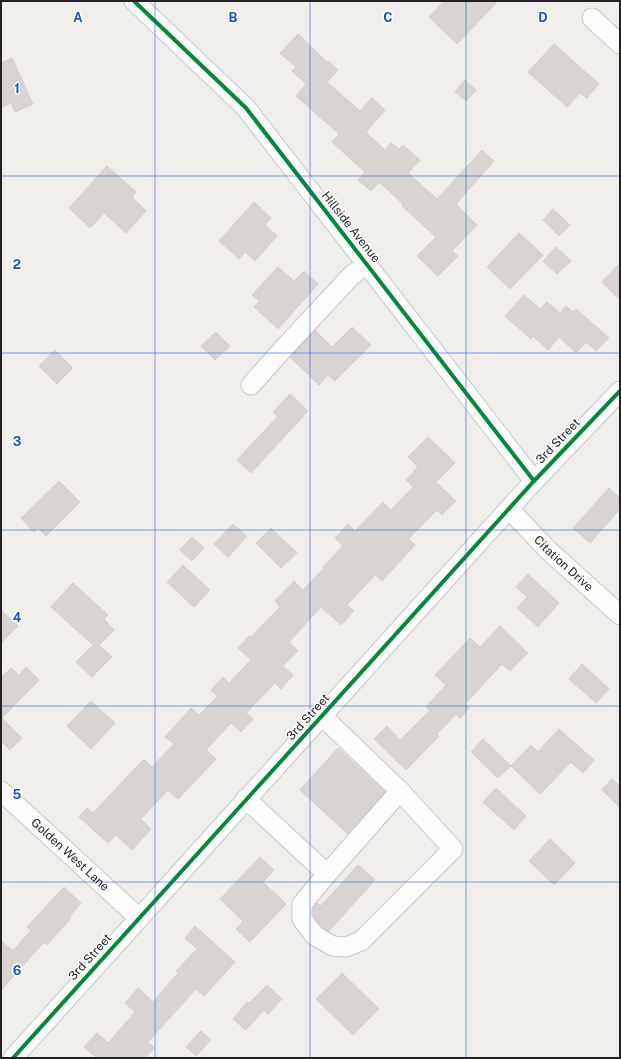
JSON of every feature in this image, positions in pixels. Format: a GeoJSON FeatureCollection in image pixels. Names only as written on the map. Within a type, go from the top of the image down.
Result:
{"type":"FeatureCollection","features":[{"type":"Feature","properties":{"kind":"street","name":"Hillside Avenue"},"geometry":{"type":"LineString","coordinates":[[134,1],[246,108],[534,481]]}},
{"type":"Feature","properties":{"kind":"street"},"geometry":{"type":"LineString","coordinates":[[592,18],[620,44]]}},
{"type":"Feature","properties":{"kind":"street"},"geometry":{"type":"LineString","coordinates":[[251,385],[283,348],[352,275],[367,264]]}},
{"type":"Feature","properties":{"kind":"street","name":"3rd Street"},"geometry":{"type":"LineString","coordinates":[[13,1058],[534,481],[620,392]]}},
{"type":"Feature","properties":{"kind":"street","name":"Citation Drive"},"geometry":{"type":"LineString","coordinates":[[509,509],[548,550],[620,614]]}},
{"type":"Feature","properties":{"kind":"street"},"geometry":{"type":"LineString","coordinates":[[322,716],[400,791],[453,849],[361,941],[346,947],[333,946],[315,936],[302,920],[302,904],[400,791]]}},
{"type":"Feature","properties":{"kind":"street","name":"Golden West Lane"},"geometry":{"type":"LineString","coordinates":[[1,791],[140,918]]}},
{"type":"Feature","properties":{"kind":"street"},"geometry":{"type":"LineString","coordinates":[[246,799],[327,874]]}},
{"type":"Feature","properties":{"kind":"building"},"geometry":{"type":"Polygon","coordinates":[[[444,1],[498,1],[457,44],[429,17],[444,1]]]}},
{"type":"Feature","properties":{"kind":"building"},"geometry":{"type":"Polygon","coordinates":[[[298,34],[327,62],[328,61],[338,70],[327,82],[360,111],[372,98],[385,110],[366,132],[385,150],[391,143],[399,149],[403,145],[420,160],[408,173],[437,199],[482,150],[494,161],[456,204],[477,225],[452,251],[458,256],[438,276],[417,256],[436,237],[402,206],[403,204],[379,182],[371,191],[358,180],[365,172],[332,142],[339,134],[296,96],[306,84],[292,71],[296,67],[280,53],[298,34]]]}},
{"type":"Feature","properties":{"kind":"building"},"geometry":{"type":"Polygon","coordinates":[[[554,44],[599,84],[587,98],[580,93],[567,107],[528,72],[554,44]]]}},
{"type":"Feature","properties":{"kind":"building"},"geometry":{"type":"Polygon","coordinates":[[[12,58],[33,104],[15,112],[11,103],[1,108],[1,63],[12,58]]]}},
{"type":"Feature","properties":{"kind":"building"},"geometry":{"type":"Polygon","coordinates":[[[465,80],[476,90],[466,101],[455,92],[465,80]]]}},
{"type":"Feature","properties":{"kind":"building"},"geometry":{"type":"Polygon","coordinates":[[[107,166],[136,192],[132,197],[146,211],[126,233],[104,213],[90,228],[69,208],[107,166]]]}},
{"type":"Feature","properties":{"kind":"building"},"geometry":{"type":"Polygon","coordinates":[[[254,202],[271,218],[265,225],[277,236],[255,261],[245,252],[239,259],[219,241],[254,202]]]}},
{"type":"Feature","properties":{"kind":"building"},"geometry":{"type":"Polygon","coordinates":[[[553,209],[570,225],[559,236],[543,220],[553,209]]]}},
{"type":"Feature","properties":{"kind":"building"},"geometry":{"type":"Polygon","coordinates":[[[519,233],[543,255],[510,289],[487,267],[519,233]]]}},
{"type":"Feature","properties":{"kind":"building"},"geometry":{"type":"Polygon","coordinates":[[[556,247],[571,261],[557,274],[543,261],[556,247]]]}},
{"type":"Feature","properties":{"kind":"building"},"geometry":{"type":"Polygon","coordinates":[[[620,263],[620,300],[602,282],[620,263]]]}},
{"type":"Feature","properties":{"kind":"building"},"geometry":{"type":"Polygon","coordinates":[[[278,267],[294,281],[304,271],[318,284],[278,329],[254,307],[259,301],[252,295],[278,267]]]}},
{"type":"Feature","properties":{"kind":"building"},"geometry":{"type":"Polygon","coordinates":[[[524,295],[540,309],[547,302],[560,313],[566,306],[573,312],[576,309],[609,338],[596,351],[586,342],[576,353],[559,337],[548,350],[533,336],[531,339],[505,316],[524,295]]]}},
{"type":"Feature","properties":{"kind":"building"},"geometry":{"type":"Polygon","coordinates":[[[352,327],[371,345],[335,381],[328,375],[319,385],[290,357],[315,330],[332,347],[352,327]]]}},
{"type":"Feature","properties":{"kind":"building"},"geometry":{"type":"Polygon","coordinates":[[[216,332],[230,346],[215,360],[201,346],[216,332]]]}},
{"type":"Feature","properties":{"kind":"building"},"geometry":{"type":"Polygon","coordinates":[[[55,350],[73,368],[57,384],[39,366],[55,350]]]}},
{"type":"Feature","properties":{"kind":"building"},"geometry":{"type":"Polygon","coordinates":[[[290,394],[308,411],[251,473],[237,460],[278,416],[273,412],[290,394]]]}},
{"type":"Feature","properties":{"kind":"building"},"geometry":{"type":"Polygon","coordinates":[[[428,437],[455,463],[436,482],[456,501],[442,515],[437,510],[408,539],[415,545],[382,581],[375,575],[347,605],[354,611],[341,625],[321,607],[289,642],[298,651],[283,666],[293,675],[281,689],[275,683],[246,713],[253,719],[241,732],[231,723],[206,750],[216,759],[178,799],[168,790],[141,819],[151,829],[132,850],[116,835],[108,843],[79,817],[87,808],[93,813],[144,759],[152,767],[174,744],[165,737],[191,708],[199,715],[218,696],[211,690],[223,677],[229,683],[251,660],[238,648],[249,636],[251,637],[280,607],[275,601],[294,581],[303,590],[324,568],[323,567],[343,546],[335,538],[348,524],[355,531],[383,502],[391,510],[413,487],[406,480],[418,467],[408,457],[428,437]]]}},
{"type":"Feature","properties":{"kind":"building"},"geometry":{"type":"Polygon","coordinates":[[[59,481],[80,502],[46,536],[38,528],[34,532],[21,518],[59,481]]]}},
{"type":"Feature","properties":{"kind":"building"},"geometry":{"type":"Polygon","coordinates":[[[609,488],[620,498],[620,509],[590,543],[573,528],[609,488]]]}},
{"type":"Feature","properties":{"kind":"building"},"geometry":{"type":"Polygon","coordinates":[[[233,524],[247,536],[228,557],[214,544],[233,524]]]}},
{"type":"Feature","properties":{"kind":"building"},"geometry":{"type":"Polygon","coordinates":[[[271,528],[297,553],[281,568],[256,543],[271,528]]]}},
{"type":"Feature","properties":{"kind":"building"},"geometry":{"type":"Polygon","coordinates":[[[192,537],[204,548],[192,561],[180,550],[192,537]]]}},
{"type":"Feature","properties":{"kind":"building"},"geometry":{"type":"Polygon","coordinates":[[[183,565],[210,590],[194,607],[167,582],[183,565]]]}},
{"type":"Feature","properties":{"kind":"building"},"geometry":{"type":"Polygon","coordinates":[[[528,574],[559,603],[538,627],[517,608],[527,597],[516,587],[528,574]]]}},
{"type":"Feature","properties":{"kind":"building"},"geometry":{"type":"Polygon","coordinates":[[[73,583],[108,615],[104,619],[114,630],[99,645],[112,657],[92,677],[76,662],[93,645],[51,607],[73,583]]]}},
{"type":"Feature","properties":{"kind":"building"},"geometry":{"type":"Polygon","coordinates":[[[1,610],[18,626],[1,643],[1,610]]]}},
{"type":"Feature","properties":{"kind":"building"},"geometry":{"type":"Polygon","coordinates":[[[500,626],[528,653],[510,671],[502,664],[465,704],[469,708],[460,718],[456,714],[437,734],[439,736],[406,770],[374,739],[387,726],[400,740],[430,710],[426,707],[446,685],[435,675],[470,638],[480,647],[500,626]]]}},
{"type":"Feature","properties":{"kind":"building"},"geometry":{"type":"Polygon","coordinates":[[[582,664],[609,689],[596,703],[569,679],[582,664]]]}},
{"type":"Feature","properties":{"kind":"building"},"geometry":{"type":"Polygon","coordinates":[[[26,667],[39,680],[2,718],[22,738],[10,750],[1,741],[1,678],[11,668],[19,675],[26,667]]]}},
{"type":"Feature","properties":{"kind":"building"},"geometry":{"type":"Polygon","coordinates":[[[91,701],[115,723],[91,749],[67,726],[91,701]]]}},
{"type":"Feature","properties":{"kind":"building"},"geometry":{"type":"Polygon","coordinates":[[[559,729],[594,760],[583,773],[571,762],[540,794],[511,766],[531,745],[538,752],[559,729]]]}},
{"type":"Feature","properties":{"kind":"building"},"geometry":{"type":"Polygon","coordinates":[[[483,739],[511,766],[498,778],[471,752],[483,739]]]}},
{"type":"Feature","properties":{"kind":"building"},"geometry":{"type":"Polygon","coordinates":[[[338,748],[385,792],[348,834],[300,790],[338,748]]]}},
{"type":"Feature","properties":{"kind":"building"},"geometry":{"type":"Polygon","coordinates":[[[612,779],[620,786],[620,808],[602,790],[612,779]]]}},
{"type":"Feature","properties":{"kind":"building"},"geometry":{"type":"Polygon","coordinates":[[[496,788],[526,816],[514,830],[483,802],[496,788]]]}},
{"type":"Feature","properties":{"kind":"building"},"geometry":{"type":"Polygon","coordinates":[[[550,839],[575,863],[554,885],[529,861],[550,839]]]}},
{"type":"Feature","properties":{"kind":"building"},"geometry":{"type":"Polygon","coordinates":[[[260,857],[274,870],[263,882],[286,904],[250,942],[236,929],[243,921],[220,899],[260,857]]]}},
{"type":"Feature","properties":{"kind":"building"},"geometry":{"type":"Polygon","coordinates":[[[358,865],[375,880],[329,931],[322,928],[313,915],[313,908],[317,903],[321,906],[358,865]]]}},
{"type":"Feature","properties":{"kind":"building"},"geometry":{"type":"Polygon","coordinates":[[[64,887],[81,903],[70,916],[71,918],[47,945],[44,942],[1,990],[1,941],[13,951],[31,930],[27,927],[64,887]]]}},
{"type":"Feature","properties":{"kind":"building"},"geometry":{"type":"Polygon","coordinates":[[[195,926],[235,962],[204,996],[196,989],[148,1042],[154,1048],[145,1058],[97,1058],[84,1047],[97,1033],[108,1043],[135,1012],[125,1003],[138,988],[153,1002],[178,973],[176,971],[197,949],[185,938],[195,926]]]}},
{"type":"Feature","properties":{"kind":"building"},"geometry":{"type":"Polygon","coordinates":[[[342,973],[379,1009],[353,1035],[316,999],[342,973]]]}},
{"type":"Feature","properties":{"kind":"building"},"geometry":{"type":"Polygon","coordinates":[[[267,985],[282,999],[268,1014],[264,1010],[246,1030],[233,1019],[247,1002],[249,1003],[267,985]]]}},
{"type":"Feature","properties":{"kind":"building"},"geometry":{"type":"Polygon","coordinates":[[[201,1031],[211,1040],[196,1056],[186,1047],[201,1031]]]}},
{"type":"Feature","properties":{"kind":"cycle path"},"geometry":{"type":"LineString","coordinates":[[134,1],[246,108],[534,481]]}},
{"type":"Feature","properties":{"kind":"cycle path"},"geometry":{"type":"LineString","coordinates":[[13,1058],[534,481],[620,391]]}}]}
